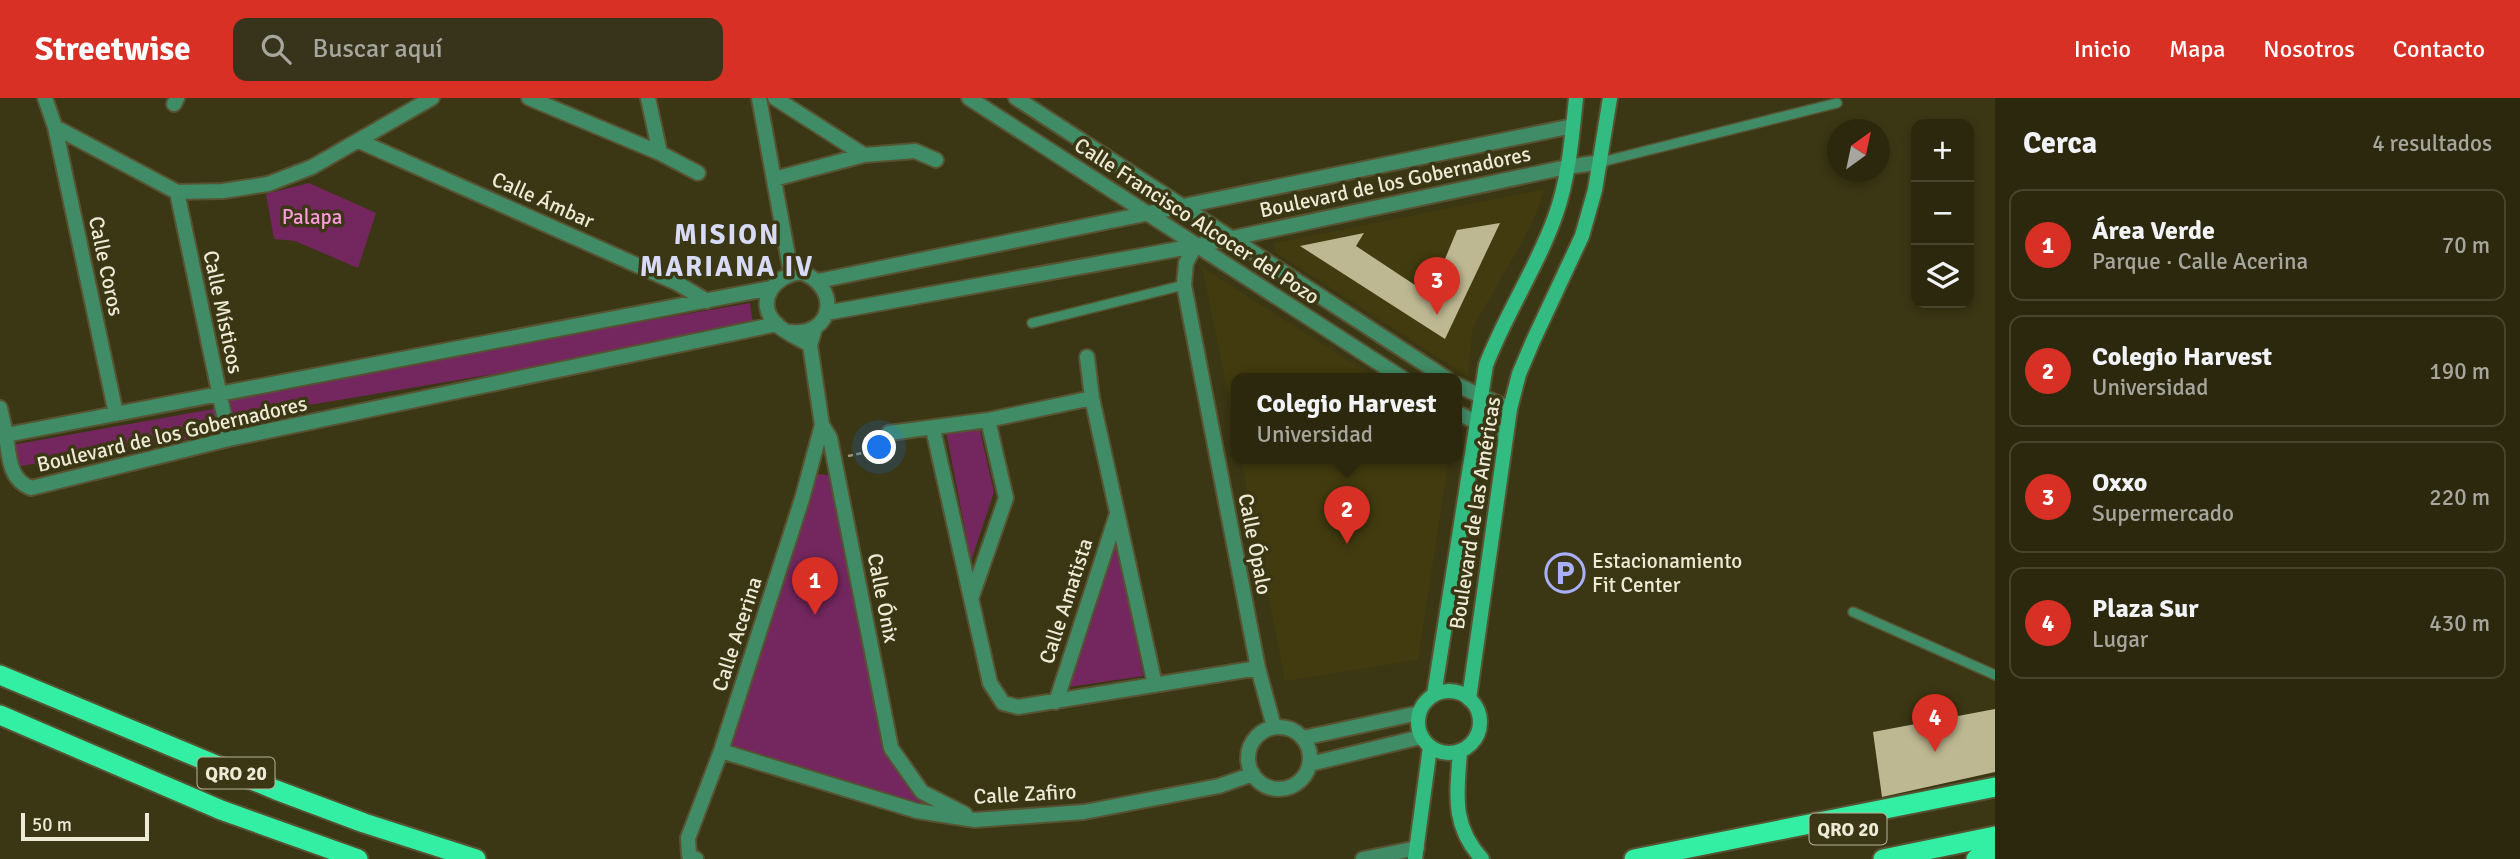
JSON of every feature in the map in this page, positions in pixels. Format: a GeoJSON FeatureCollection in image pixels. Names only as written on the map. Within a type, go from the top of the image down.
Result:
{"type":"FeatureCollection","features":[{"type":"Feature","properties":{"kind":"highway","name":"QRO 20"},"geometry":{"type":"LineString","coordinates":[[0,675],[276,790],[364,823],[476,859]]}},
{"type":"Feature","properties":{"kind":"highway","name":"QRO 20"},"geometry":{"type":"LineString","coordinates":[[0,715],[221,810],[358,859]]}},
{"type":"Feature","properties":{"kind":"highway"},"geometry":{"type":"LineString","coordinates":[[1634,859],[1995,787]]}},
{"type":"Feature","properties":{"kind":"highway","name":"QRO 20"},"geometry":{"type":"LineString","coordinates":[[1702,859],[1995,798]]}},
{"type":"Feature","properties":{"kind":"highway","name":"QRO 20"},"geometry":{"type":"LineString","coordinates":[[1883,859],[1995,836]]}},
{"type":"Feature","properties":{"kind":"main road","name":"Boulevard de las Américas"},"geometry":{"type":"LineString","coordinates":[[1434,695],[1486,365],[1500,327],[1548,236],[1556,213],[1567,167],[1576,98]]}},
{"type":"Feature","properties":{"kind":"main road","name":"Boulevard de las Américas"},"geometry":{"type":"LineString","coordinates":[[1469,699],[1510,409],[1519,374],[1532,341],[1582,236],[1601,162],[1610,98]]}},
{"type":"Feature","properties":{"kind":"main road"},"geometry":{"type":"LineString","coordinates":[[1452,691],[1469,699],[1476,707],[1480,728],[1469,746],[1460,751],[1444,753],[1426,742],[1418,729],[1419,713],[1427,699],[1452,691]]}},
{"type":"Feature","properties":{"kind":"main road"},"geometry":{"type":"LineString","coordinates":[[1416,853],[1426,742]]}},
{"type":"Feature","properties":{"kind":"main road"},"geometry":{"type":"LineString","coordinates":[[1460,751],[1458,816],[1463,832],[1482,859]]}},
{"type":"Feature","properties":{"kind":"street","name":"Calle Coros"},"geometry":{"type":"LineString","coordinates":[[46,98],[55,127],[116,414]]}},
{"type":"Feature","properties":{"kind":"street"},"geometry":{"type":"LineString","coordinates":[[55,127],[177,192],[223,191],[268,184],[312,167],[432,98]]}},
{"type":"Feature","properties":{"kind":"street"},"geometry":{"type":"LineString","coordinates":[[530,98],[660,153],[698,173]]}},
{"type":"Feature","properties":{"kind":"street"},"geometry":{"type":"LineString","coordinates":[[648,98],[660,153]]}},
{"type":"Feature","properties":{"kind":"street"},"geometry":{"type":"LineString","coordinates":[[760,98],[791,273]]}},
{"type":"Feature","properties":{"kind":"street"},"geometry":{"type":"LineString","coordinates":[[775,98],[864,155]]}},
{"type":"Feature","properties":{"kind":"street","name":"Calle Francisco Alcocer del Pozo"},"geometry":{"type":"LineString","coordinates":[[969,98],[1394,373]]}},
{"type":"Feature","properties":{"kind":"street","name":"Calle Francisco Alcocer del Pozo"},"geometry":{"type":"LineString","coordinates":[[1016,98],[1438,373]]}},
{"type":"Feature","properties":{"kind":"street","name":"Boulevard de los Gobernadores"},"geometry":{"type":"LineString","coordinates":[[818,281],[1573,126]]}},
{"type":"Feature","properties":{"kind":"street","name":"Calle Ámbar"},"geometry":{"type":"LineString","coordinates":[[359,141],[677,283],[707,301]]}},
{"type":"Feature","properties":{"kind":"street"},"geometry":{"type":"LineString","coordinates":[[774,179],[864,155],[915,150],[936,160]]}},
{"type":"Feature","properties":{"kind":"street","name":"Boulevard de los Gobernadores"},"geometry":{"type":"LineString","coordinates":[[826,313],[1232,239],[1601,162]]}},
{"type":"Feature","properties":{"kind":"street","name":"Calle Místicos"},"geometry":{"type":"LineString","coordinates":[[177,192],[229,439]]}},
{"type":"Feature","properties":{"kind":"street","name":"Calle Ópalo"},"geometry":{"type":"LineString","coordinates":[[1195,246],[1186,263],[1184,285],[1258,667],[1274,727]]}},
{"type":"Feature","properties":{"kind":"street"},"geometry":{"type":"LineString","coordinates":[[790,332],[799,333],[815,328],[826,313],[827,296],[818,281],[801,272],[791,273],[776,281],[771,288],[768,307],[777,324],[810,345]]}},
{"type":"Feature","properties":{"kind":"street","name":"Boulevard de los Gobernadores"},"geometry":{"type":"LineString","coordinates":[[771,288],[6,435],[13,475],[21,484],[31,488],[229,439],[777,324]]}},
{"type":"Feature","properties":{"kind":"street","name":"Calle Ónix"},"geometry":{"type":"LineString","coordinates":[[815,328],[810,345],[822,425],[830,438],[891,748],[922,792],[975,820]]}},
{"type":"Feature","properties":{"kind":"street","name":"Calle Amatista"},"geometry":{"type":"LineString","coordinates":[[1087,357],[1092,398],[1155,685]]}},
{"type":"Feature","properties":{"kind":"street"},"geometry":{"type":"LineString","coordinates":[[1462,388],[1510,409]]}},
{"type":"Feature","properties":{"kind":"street"},"geometry":{"type":"LineString","coordinates":[[889,433],[988,420],[1092,398]]}},
{"type":"Feature","properties":{"kind":"street"},"geometry":{"type":"LineString","coordinates":[[0,408],[6,435]]}},
{"type":"Feature","properties":{"kind":"street"},"geometry":{"type":"LineString","coordinates":[[1462,416],[1505,435]]}},
{"type":"Feature","properties":{"kind":"street"},"geometry":{"type":"LineString","coordinates":[[972,598],[1006,498],[988,420]]}},
{"type":"Feature","properties":{"kind":"street","name":"Calle Acerina"},"geometry":{"type":"LineString","coordinates":[[692,857],[688,838],[721,751],[802,499],[822,425]]}},
{"type":"Feature","properties":{"kind":"street"},"geometry":{"type":"LineString","coordinates":[[933,429],[990,683],[1003,703],[1018,707],[1056,702],[1258,667]]}},
{"type":"Feature","properties":{"kind":"street"},"geometry":{"type":"LineString","coordinates":[[810,466],[819,461],[835,465]]}},
{"type":"Feature","properties":{"kind":"street","name":"Calle Amatista"},"geometry":{"type":"LineString","coordinates":[[1056,702],[1117,512]]}},
{"type":"Feature","properties":{"kind":"street"},"geometry":{"type":"LineString","coordinates":[[1303,738],[1419,713]]}},
{"type":"Feature","properties":{"kind":"street"},"geometry":{"type":"LineString","coordinates":[[1274,727],[1295,731],[1303,738],[1308,746],[1310,764],[1299,782],[1290,787],[1269,787],[1253,774],[1248,755],[1256,736],[1274,727]]}},
{"type":"Feature","properties":{"kind":"street"},"geometry":{"type":"LineString","coordinates":[[1310,764],[1426,742]]}},
{"type":"Feature","properties":{"kind":"street","name":"Calle Zafiro"},"geometry":{"type":"LineString","coordinates":[[721,751],[917,811],[975,820],[1084,812],[1219,786],[1253,774]]}},
{"type":"Feature","properties":{"kind":"street"},"geometry":{"type":"LineString","coordinates":[[1363,859],[1416,853]]}},
{"type":"Feature","properties":{"kind":"lane"},"geometry":{"type":"LineString","coordinates":[[1601,162],[1837,103]]}},
{"type":"Feature","properties":{"kind":"lane"},"geometry":{"type":"LineString","coordinates":[[1032,323],[1184,285]]}},
{"type":"Feature","properties":{"kind":"lane"},"geometry":{"type":"LineString","coordinates":[[1853,612],[1995,675]]}},
{"type":"Feature","properties":{"kind":"path"},"geometry":{"type":"LineString","coordinates":[[835,465],[882,449],[889,433]]}},
{"type":"Feature","properties":{"kind":"shaded area"},"geometry":{"type":"Polygon","coordinates":[[[1545,189],[1520,246],[1473,327],[1468,377],[1275,252],[1275,243],[1545,189]]]}},
{"type":"Feature","properties":{"kind":"shaded area"},"geometry":{"type":"Polygon","coordinates":[[[1202,267],[1368,373],[1231,373],[1231,409],[1202,267]]]}},
{"type":"Feature","properties":{"kind":"shaded area"},"geometry":{"type":"Polygon","coordinates":[[[1242,464],[1448,464],[1418,660],[1285,681],[1242,464]]]}},
{"type":"Feature","properties":{"kind":"green space","name":"Palapa"},"geometry":{"type":"Polygon","coordinates":[[[309,183],[376,213],[358,268],[295,241],[274,239],[266,194],[309,183]]]}},
{"type":"Feature","properties":{"kind":"green space"},"geometry":{"type":"Polygon","coordinates":[[[750,303],[754,330],[226,419],[222,394],[750,303]]]}},
{"type":"Feature","properties":{"kind":"green space"},"geometry":{"type":"Polygon","coordinates":[[[219,408],[224,433],[9,468],[6,446],[219,408]]]}},
{"type":"Feature","properties":{"kind":"green space"},"geometry":{"type":"Polygon","coordinates":[[[979,427],[994,492],[971,561],[946,431],[979,427]]]}},
{"type":"Feature","properties":{"kind":"green space"},"geometry":{"type":"Polygon","coordinates":[[[817,474],[828,475],[834,485],[886,728],[887,755],[906,779],[936,808],[900,801],[724,749],[817,474]]]}},
{"type":"Feature","properties":{"kind":"green space"},"geometry":{"type":"Polygon","coordinates":[[[1118,535],[1143,676],[1069,687],[1118,535]]]}},
{"type":"Feature","properties":{"kind":"building"},"geometry":{"type":"Polygon","coordinates":[[[1500,223],[1445,339],[1300,246],[1364,233],[1356,246],[1430,295],[1457,230],[1500,223]]]}},
{"type":"Feature","properties":{"kind":"building"},"geometry":{"type":"Polygon","coordinates":[[[1995,709],[1995,772],[1882,797],[1873,732],[1995,709]]]}},
{"type":"Feature","properties":{"kind":"place","name":"Oxxo"},"geometry":{"type":"Point","coordinates":[1437,315]}},
{"type":"Feature","properties":{"kind":"place","name":"Colegio Harvest"},"geometry":{"type":"Point","coordinates":[1347,544]}},
{"type":"Feature","properties":{"kind":"place","name":"Estacionamiento Fit Center"},"geometry":{"type":"Point","coordinates":[1565,573]}},
{"type":"Feature","properties":{"kind":"place","name":"Área Verde"},"geometry":{"type":"Point","coordinates":[815,615]}},
{"type":"Feature","properties":{"kind":"place","name":"Plaza Sur"},"geometry":{"type":"Point","coordinates":[1935,752]}},
{"type":"Feature","properties":{"kind":"district","name":"MISION MARIANA IV"},"geometry":{"type":"Point","coordinates":[727,250]}}]}
